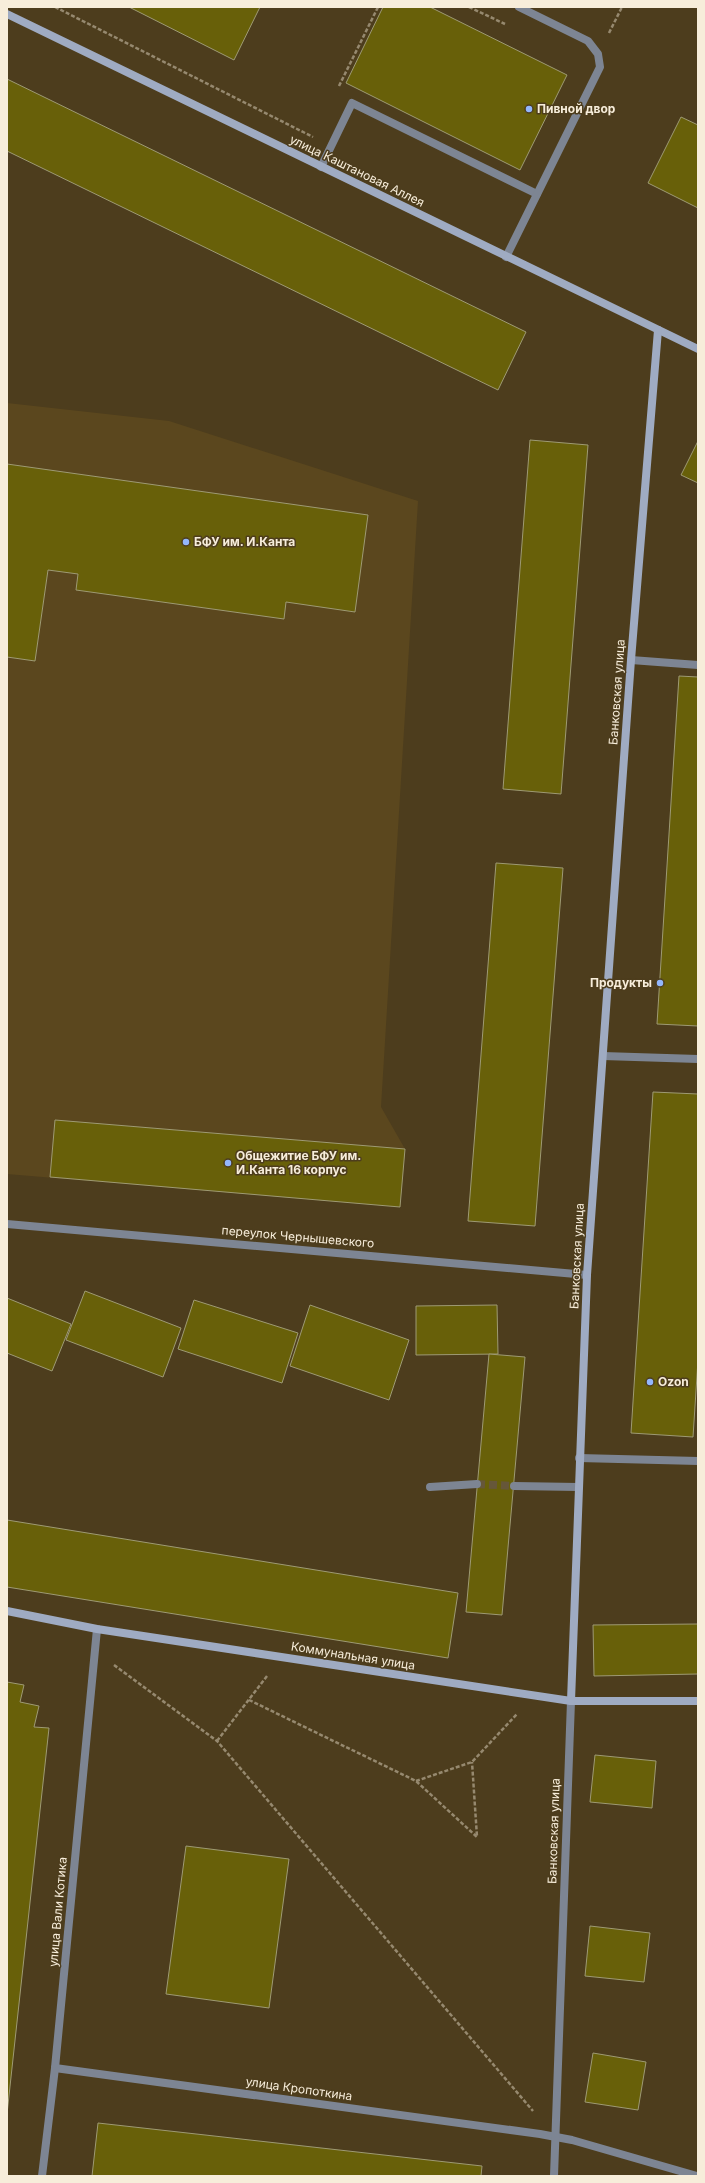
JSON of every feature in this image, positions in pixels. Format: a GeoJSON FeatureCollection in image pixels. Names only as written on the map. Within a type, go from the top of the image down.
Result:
{"type":"FeatureCollection","features":[{"type":"Feature","properties":{"kind":"street"},"geometry":{"type":"LineString","coordinates":[[506,256],[600,67],[598,54],[588,41],[519,7]]}},
{"type":"Feature","properties":{"kind":"street","name":"улица Каштановая Аллея"},"geometry":{"type":"LineString","coordinates":[[7,14],[698,349]]}},
{"type":"Feature","properties":{"kind":"street"},"geometry":{"type":"LineString","coordinates":[[321,167],[352,103],[537,194]]}},
{"type":"Feature","properties":{"kind":"street","name":"Банковская улица"},"geometry":{"type":"LineString","coordinates":[[554,2176],[579,1458],[587,1275],[631,660],[658,330]]}},
{"type":"Feature","properties":{"kind":"street"},"geometry":{"type":"LineString","coordinates":[[631,660],[698,665]]}},
{"type":"Feature","properties":{"kind":"street"},"geometry":{"type":"LineString","coordinates":[[603,1056],[698,1059]]}},
{"type":"Feature","properties":{"kind":"street","name":"переулок Чернышевского"},"geometry":{"type":"LineString","coordinates":[[7,1224],[587,1275]]}},
{"type":"Feature","properties":{"kind":"street"},"geometry":{"type":"LineString","coordinates":[[579,1458],[698,1461]]}},
{"type":"Feature","properties":{"kind":"street"},"geometry":{"type":"LineString","coordinates":[[430,1487],[478,1484]]}},
{"type":"Feature","properties":{"kind":"street"},"geometry":{"type":"LineString","coordinates":[[514,1486],[578,1487]]}},
{"type":"Feature","properties":{"kind":"street","name":"Коммунальная улица"},"geometry":{"type":"LineString","coordinates":[[7,1611],[97,1629],[571,1701],[698,1701]]}},
{"type":"Feature","properties":{"kind":"street","name":"улица Вали Котика"},"geometry":{"type":"LineString","coordinates":[[42,2176],[55,2068],[97,1629]]}},
{"type":"Feature","properties":{"kind":"street","name":"улица Кропоткина"},"geometry":{"type":"LineString","coordinates":[[55,2068],[540,2134],[572,2140],[697,2176]]}},
{"type":"Feature","properties":{"kind":"path"},"geometry":{"type":"LineString","coordinates":[[55,7],[314,137],[317,130]]}},
{"type":"Feature","properties":{"kind":"path"},"geometry":{"type":"LineString","coordinates":[[337,89],[378,7]]}},
{"type":"Feature","properties":{"kind":"path"},"geometry":{"type":"LineString","coordinates":[[598,54],[622,7]]}},
{"type":"Feature","properties":{"kind":"path"},"geometry":{"type":"LineString","coordinates":[[94,1650],[217,1741],[536,2114]]}},
{"type":"Feature","properties":{"kind":"path"},"geometry":{"type":"LineString","coordinates":[[217,1741],[268,1676]]}},
{"type":"Feature","properties":{"kind":"path"},"geometry":{"type":"LineString","coordinates":[[249,1700],[416,1781],[477,1837],[472,1762]]}},
{"type":"Feature","properties":{"kind":"path"},"geometry":{"type":"LineString","coordinates":[[416,1781],[472,1762],[522,1709]]}},
{"type":"Feature","properties":{"kind":"shaded area"},"geometry":{"type":"Polygon","coordinates":[[[7,403],[169,421],[418,501],[381,1107],[405,1149],[400,1207],[7,1174],[7,403]]]}},
{"type":"Feature","properties":{"kind":"building"},"geometry":{"type":"Polygon","coordinates":[[[129,7],[260,7],[234,60],[129,7]]]}},
{"type":"Feature","properties":{"kind":"building"},"geometry":{"type":"Polygon","coordinates":[[[383,7],[430,7],[567,75],[520,170],[346,83],[383,7]]]}},
{"type":"Feature","properties":{"kind":"building"},"geometry":{"type":"Polygon","coordinates":[[[7,79],[526,332],[498,390],[7,151],[7,79]]]}},
{"type":"Feature","properties":{"kind":"building"},"geometry":{"type":"Polygon","coordinates":[[[681,117],[698,125],[698,208],[648,183],[681,117]]]}},
{"type":"Feature","properties":{"kind":"building"},"geometry":{"type":"Polygon","coordinates":[[[530,440],[588,445],[561,794],[503,789],[530,440]]]}},
{"type":"Feature","properties":{"kind":"building"},"geometry":{"type":"Polygon","coordinates":[[[698,441],[698,483],[681,475],[698,441]]]}},
{"type":"Feature","properties":{"kind":"building","name":"БФУ им. И.Канта"},"geometry":{"type":"Polygon","coordinates":[[[7,464],[368,515],[355,612],[286,602],[284,619],[76,590],[78,574],[48,570],[35,661],[7,657],[7,464]]]}},
{"type":"Feature","properties":{"kind":"building"},"geometry":{"type":"Polygon","coordinates":[[[679,676],[698,677],[698,1026],[657,1024],[679,676]]]}},
{"type":"Feature","properties":{"kind":"building"},"geometry":{"type":"Polygon","coordinates":[[[496,863],[563,868],[535,1226],[468,1221],[496,863]]]}},
{"type":"Feature","properties":{"kind":"building"},"geometry":{"type":"Polygon","coordinates":[[[653,1092],[698,1094],[698,1360],[693,1437],[631,1433],[653,1092]]]}},
{"type":"Feature","properties":{"kind":"building","name":"Общежитие БФУ им. И.Канта 16 корпус"},"geometry":{"type":"Polygon","coordinates":[[[55,1120],[405,1149],[400,1207],[50,1177],[55,1120]]]}},
{"type":"Feature","properties":{"kind":"building"},"geometry":{"type":"Polygon","coordinates":[[[85,1291],[181,1328],[163,1377],[66,1340],[85,1291]]]}},
{"type":"Feature","properties":{"kind":"building"},"geometry":{"type":"Polygon","coordinates":[[[7,1298],[71,1324],[52,1371],[7,1353],[7,1298]]]}},
{"type":"Feature","properties":{"kind":"building"},"geometry":{"type":"Polygon","coordinates":[[[194,1300],[298,1333],[282,1383],[178,1349],[194,1300]]]}},
{"type":"Feature","properties":{"kind":"building"},"geometry":{"type":"Polygon","coordinates":[[[310,1305],[409,1340],[389,1400],[290,1366],[310,1305]]]}},
{"type":"Feature","properties":{"kind":"building"},"geometry":{"type":"Polygon","coordinates":[[[497,1305],[498,1354],[416,1355],[416,1306],[497,1305]]]}},
{"type":"Feature","properties":{"kind":"building"},"geometry":{"type":"Polygon","coordinates":[[[489,1354],[525,1357],[502,1615],[466,1612],[489,1354]]]}},
{"type":"Feature","properties":{"kind":"building"},"geometry":{"type":"Polygon","coordinates":[[[7,1520],[458,1593],[448,1658],[7,1587],[7,1520]]]}},
{"type":"Feature","properties":{"kind":"building"},"geometry":{"type":"Polygon","coordinates":[[[698,1624],[698,1674],[594,1676],[593,1625],[698,1624]]]}},
{"type":"Feature","properties":{"kind":"building"},"geometry":{"type":"Polygon","coordinates":[[[7,1682],[24,1685],[20,1702],[39,1706],[34,1727],[49,1728],[7,2114],[7,1682]]]}},
{"type":"Feature","properties":{"kind":"building"},"geometry":{"type":"Polygon","coordinates":[[[595,1755],[656,1761],[652,1808],[590,1802],[595,1755]]]}},
{"type":"Feature","properties":{"kind":"building"},"geometry":{"type":"Polygon","coordinates":[[[186,1846],[289,1859],[269,2008],[166,1994],[186,1846]]]}},
{"type":"Feature","properties":{"kind":"building"},"geometry":{"type":"Polygon","coordinates":[[[590,1926],[650,1933],[644,1982],[585,1976],[590,1926]]]}},
{"type":"Feature","properties":{"kind":"building"},"geometry":{"type":"Polygon","coordinates":[[[593,2053],[646,2062],[638,2110],[585,2102],[593,2053]]]}},
{"type":"Feature","properties":{"kind":"building"},"geometry":{"type":"Polygon","coordinates":[[[98,2123],[482,2166],[481,2176],[92,2176],[98,2123]]]}},
{"type":"Feature","properties":{"kind":"tunnel"},"geometry":{"type":"LineString","coordinates":[[477,1484],[514,1486]]}},
{"type":"Feature","properties":{"kind":"place","name":"Пивной двор"},"geometry":{"type":"Point","coordinates":[529,109]}},
{"type":"Feature","properties":{"kind":"place","name":"БФУ им. И.Канта"},"geometry":{"type":"Point","coordinates":[186,542]}},
{"type":"Feature","properties":{"kind":"place","name":"Продукты"},"geometry":{"type":"Point","coordinates":[660,983]}},
{"type":"Feature","properties":{"kind":"place","name":"Общежитие БФУ им. И.Канта 16 корпус"},"geometry":{"type":"Point","coordinates":[228,1163]}},
{"type":"Feature","properties":{"kind":"place","name":"Ozon"},"geometry":{"type":"Point","coordinates":[650,1382]}}]}
